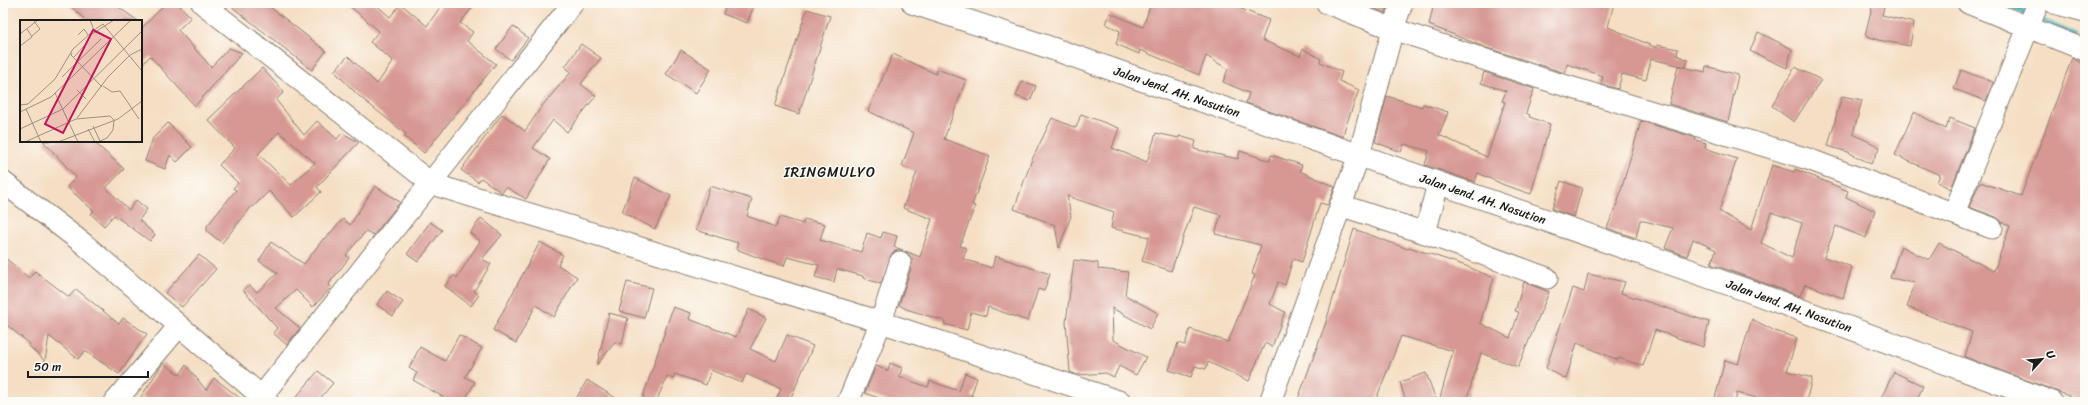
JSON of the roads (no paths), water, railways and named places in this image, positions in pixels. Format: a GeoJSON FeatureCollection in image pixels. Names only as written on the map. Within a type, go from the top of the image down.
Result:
{"type":"FeatureCollection","features":[{"type":"Feature","properties":{"kind":"highway","name":"Jalan Jend. AH. Nasution"},"geometry":{"type":"LineString","coordinates":[[913,3],[1042,45],[1749,291],[2051,402]]}},
{"type":"Feature","properties":{"kind":"street"},"geometry":{"type":"LineString","coordinates":[[202,3],[432,184],[881,322],[1121,402]]}},
{"type":"Feature","properties":{"kind":"street"},"geometry":{"type":"LineString","coordinates":[[3,182],[84,244],[262,400],[573,3]]}},
{"type":"Feature","properties":{"kind":"street"},"geometry":{"type":"LineString","coordinates":[[1328,3],[1393,29],[1540,78],[1808,159],[1992,228]]}},
{"type":"Feature","properties":{"kind":"street"},"geometry":{"type":"LineString","coordinates":[[1270,402],[1359,155],[1393,29],[1402,3]]}},
{"type":"Feature","properties":{"kind":"street"},"geometry":{"type":"LineString","coordinates":[[1968,3],[2037,12],[2085,11]]}},
{"type":"Feature","properties":{"kind":"street"},"geometry":{"type":"LineString","coordinates":[[1954,213],[2037,12]]}},
{"type":"Feature","properties":{"kind":"street"},"geometry":{"type":"LineString","coordinates":[[2037,12],[2085,50]]}},
{"type":"Feature","properties":{"kind":"street"},"geometry":{"type":"LineString","coordinates":[[1426,233],[1438,184]]}},
{"type":"Feature","properties":{"kind":"street"},"geometry":{"type":"LineString","coordinates":[[1340,205],[1426,233],[1547,278]]}},
{"type":"Feature","properties":{"kind":"street"},"geometry":{"type":"LineString","coordinates":[[848,402],[881,322],[900,262]]}},
{"type":"Feature","properties":{"kind":"street"},"geometry":{"type":"LineString","coordinates":[[115,402],[179,326]]}},
{"type":"Feature","properties":{"kind":"waterway"},"geometry":{"type":"LineString","coordinates":[[2001,3],[2028,14]]}},
{"type":"Feature","properties":{"kind":"waterway"},"geometry":{"type":"LineString","coordinates":[[2037,18],[2075,35]]}},
{"type":"Feature","properties":{"kind":"district","name":"IRINGMULYO"},"geometry":{"type":"Point","coordinates":[830,172]}}]}
